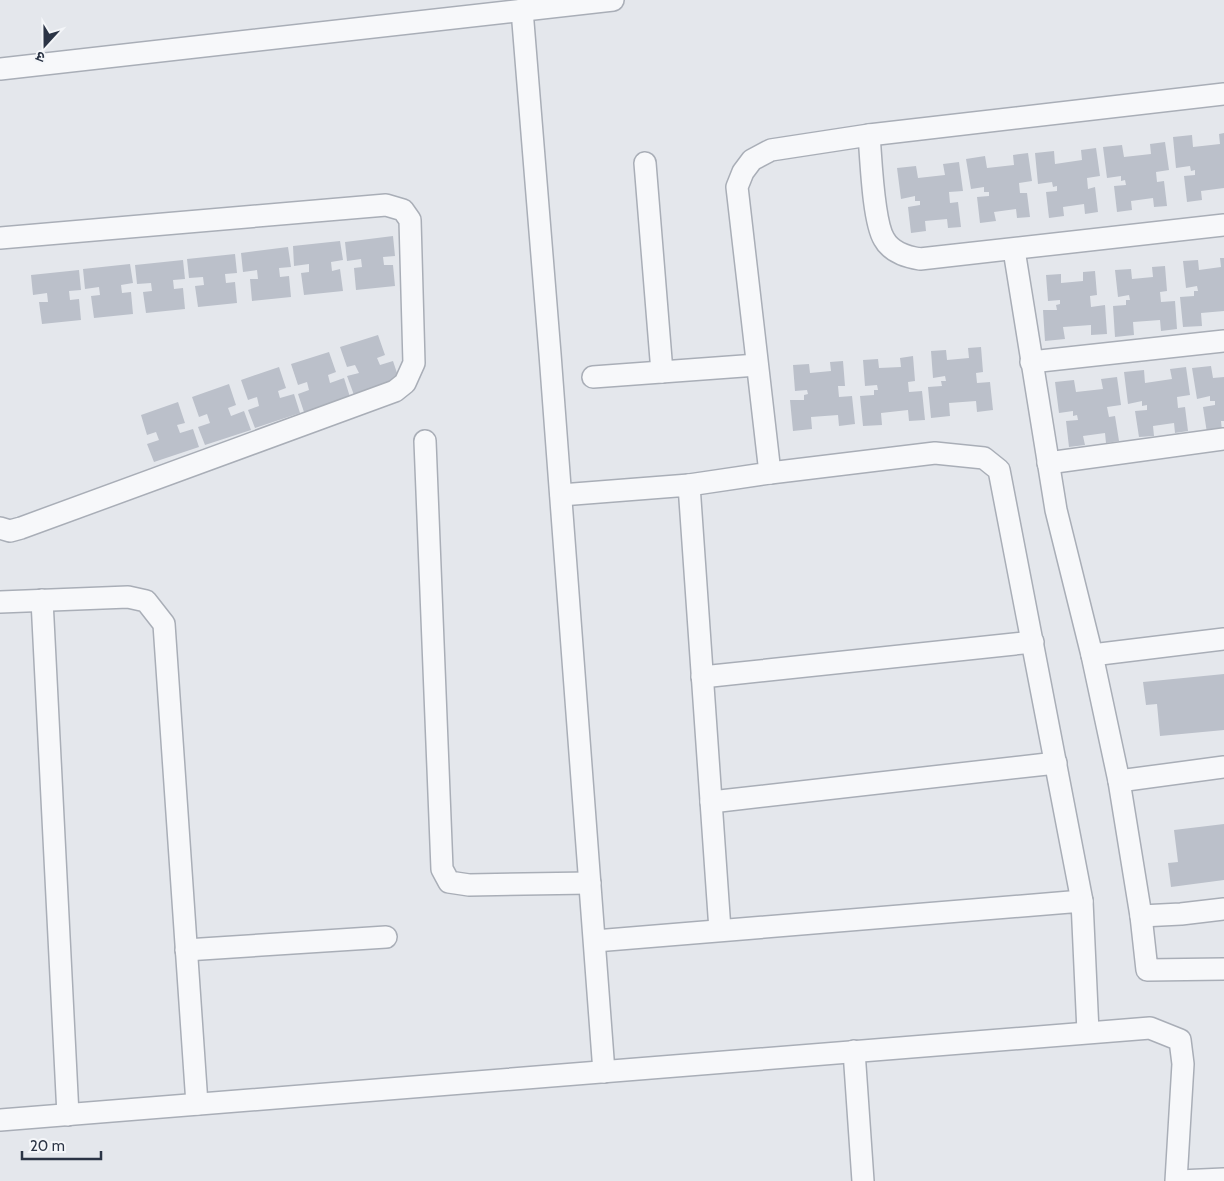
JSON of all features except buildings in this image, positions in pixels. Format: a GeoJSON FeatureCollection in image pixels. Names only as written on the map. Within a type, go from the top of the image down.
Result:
{"type":"FeatureCollection","features":[{"type":"Feature","properties":{"kind":"street"},"geometry":{"type":"LineString","coordinates":[[0,70],[493,7],[522,10],[552,3],[613,0]]}},
{"type":"Feature","properties":{"kind":"street"},"geometry":{"type":"LineString","coordinates":[[522,10],[561,495],[604,1072]]}},
{"type":"Feature","properties":{"kind":"street"},"geometry":{"type":"LineString","coordinates":[[770,473],[737,187],[743,172],[752,160],[771,150],[869,135],[1224,94]]}},
{"type":"Feature","properties":{"kind":"street"},"geometry":{"type":"LineString","coordinates":[[869,135],[877,218],[884,239],[894,250],[908,258],[920,260],[1224,225]]}},
{"type":"Feature","properties":{"kind":"street"},"geometry":{"type":"LineString","coordinates":[[645,163],[662,372]]}},
{"type":"Feature","properties":{"kind":"street"},"geometry":{"type":"LineString","coordinates":[[0,238],[386,205],[394,207],[403,210],[410,220],[414,363],[405,382],[395,391],[20,528],[10,531],[0,528]]}},
{"type":"Feature","properties":{"kind":"street"},"geometry":{"type":"LineString","coordinates":[[1014,250],[1056,510],[1092,655],[1119,781],[1141,916],[1147,970],[1224,969]]}},
{"type":"Feature","properties":{"kind":"street"},"geometry":{"type":"LineString","coordinates":[[1032,362],[1224,341]]}},
{"type":"Feature","properties":{"kind":"street"},"geometry":{"type":"LineString","coordinates":[[593,377],[757,365]]}},
{"type":"Feature","properties":{"kind":"street"},"geometry":{"type":"LineString","coordinates":[[1048,463],[1224,439]]}},
{"type":"Feature","properties":{"kind":"street"},"geometry":{"type":"LineString","coordinates":[[424,441],[442,869],[449,882],[469,884],[590,884]]}},
{"type":"Feature","properties":{"kind":"street"},"geometry":{"type":"LineString","coordinates":[[561,495],[689,485],[935,453],[984,458],[999,470],[1082,901],[1088,1032]]}},
{"type":"Feature","properties":{"kind":"street"},"geometry":{"type":"LineString","coordinates":[[689,485],[720,930]]}},
{"type":"Feature","properties":{"kind":"street"},"geometry":{"type":"LineString","coordinates":[[0,602],[128,597],[146,601],[164,624],[197,1104]]}},
{"type":"Feature","properties":{"kind":"street"},"geometry":{"type":"LineString","coordinates":[[42,600],[68,1115]]}},
{"type":"Feature","properties":{"kind":"street"},"geometry":{"type":"LineString","coordinates":[[1092,655],[1224,639]]}},
{"type":"Feature","properties":{"kind":"street"},"geometry":{"type":"LineString","coordinates":[[702,677],[1032,642]]}},
{"type":"Feature","properties":{"kind":"street"},"geometry":{"type":"LineString","coordinates":[[711,802],[1056,763]]}},
{"type":"Feature","properties":{"kind":"street"},"geometry":{"type":"LineString","coordinates":[[1119,781],[1224,767]]}},
{"type":"Feature","properties":{"kind":"street"},"geometry":{"type":"LineString","coordinates":[[595,941],[1082,901]]}},
{"type":"Feature","properties":{"kind":"street"},"geometry":{"type":"LineString","coordinates":[[1141,916],[1224,910]]}},
{"type":"Feature","properties":{"kind":"street"},"geometry":{"type":"LineString","coordinates":[[186,950],[386,936]]}},
{"type":"Feature","properties":{"kind":"street"},"geometry":{"type":"LineString","coordinates":[[0,1120],[1150,1028],[1180,1040],[1183,1064],[1177,1181],[1224,1179]]}},
{"type":"Feature","properties":{"kind":"street"},"geometry":{"type":"LineString","coordinates":[[854,1051],[863,1181]]}}]}
